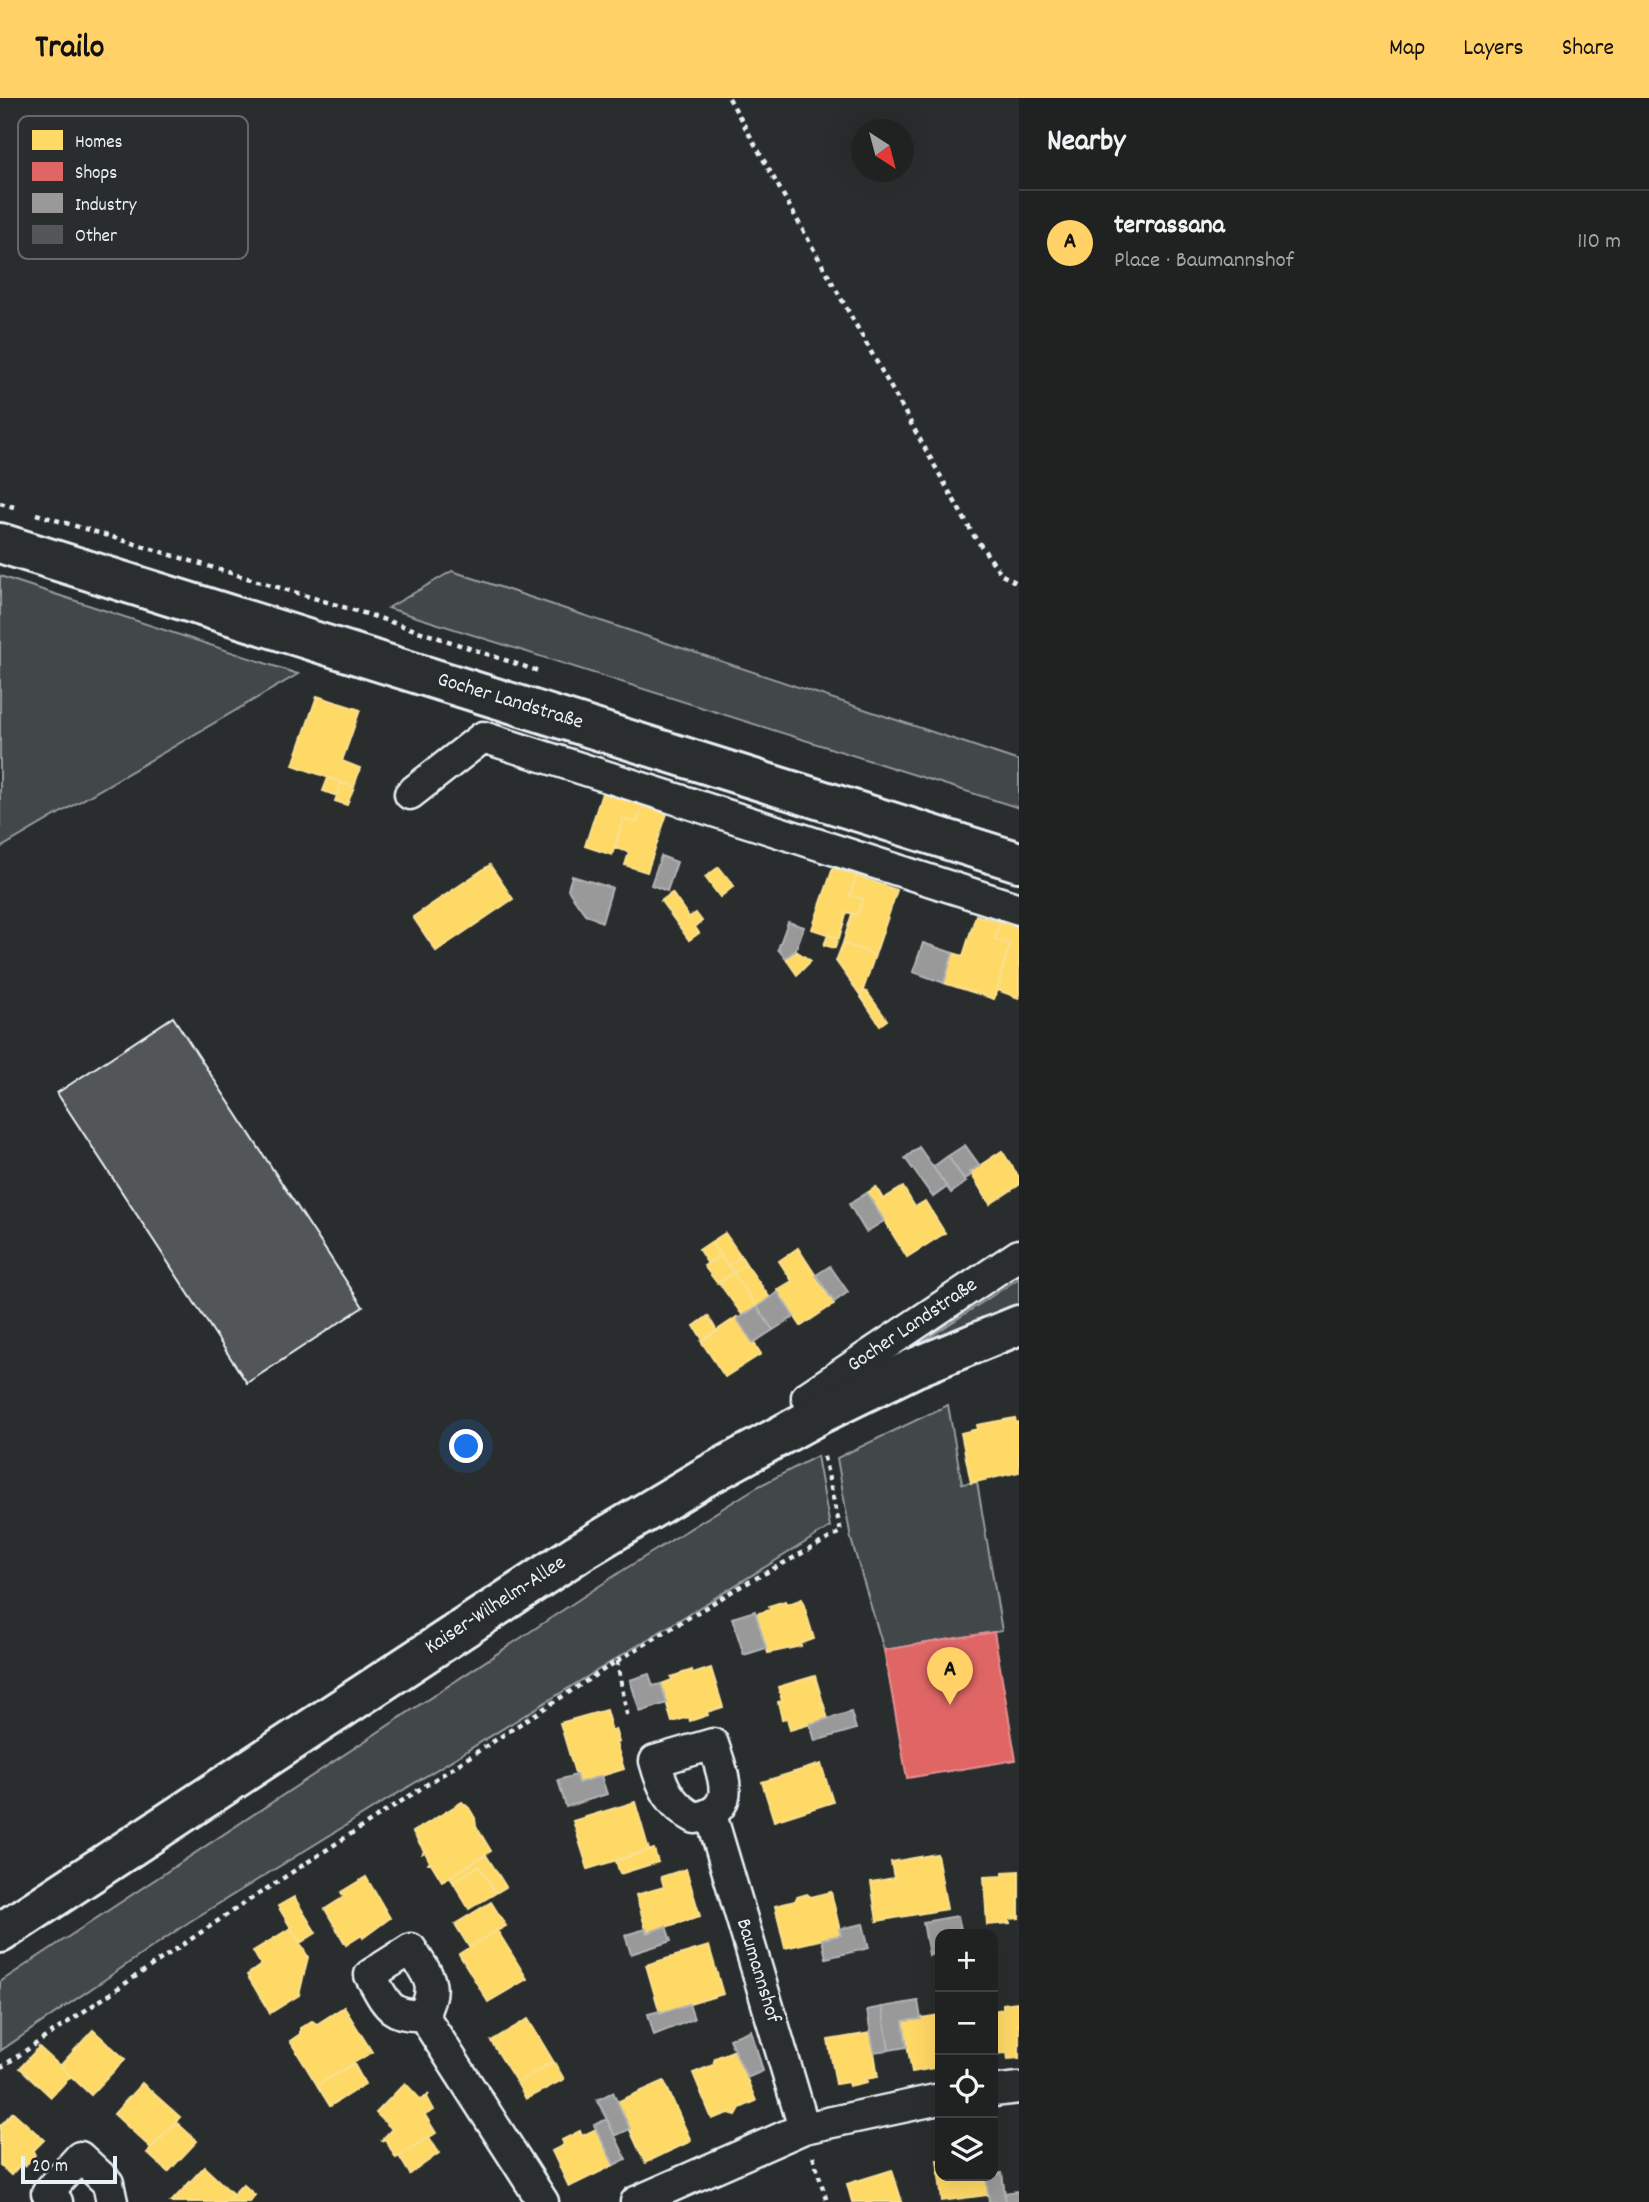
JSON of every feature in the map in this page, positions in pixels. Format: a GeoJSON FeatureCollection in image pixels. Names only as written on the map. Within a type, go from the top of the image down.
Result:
{"type":"FeatureCollection","features":[{"type":"Feature","properties":{"kind":"street","name":"Gocher Landstraße"},"geometry":{"type":"LineString","coordinates":[[0,543],[1019,862]]}},
{"type":"Feature","properties":{"kind":"street","name":"Gocher Landstraße"},"geometry":{"type":"LineString","coordinates":[[410,794],[484,737],[1019,909]]}},
{"type":"Feature","properties":{"kind":"street","name":"Gocher Landstraße"},"geometry":{"type":"LineString","coordinates":[[807,1397],[1019,1255]]}},
{"type":"Feature","properties":{"kind":"street","name":"Kaiser-Wilhelm-Allee"},"geometry":{"type":"LineString","coordinates":[[0,1933],[555,1567],[703,1478],[820,1414],[914,1368],[1019,1325]]}},
{"type":"Feature","properties":{"kind":"street","name":"Baumannshof"},"geometry":{"type":"LineString","coordinates":[[711,1815],[804,2128]]}},
{"type":"Feature","properties":{"kind":"street"},"geometry":{"type":"LineString","coordinates":[[423,2015],[543,2202]]}},
{"type":"Feature","properties":{"kind":"street"},"geometry":{"type":"LineString","coordinates":[[998,2090],[1019,2088]]}},
{"type":"Feature","properties":{"kind":"street"},"geometry":{"type":"LineString","coordinates":[[636,2202],[804,2128],[935,2100]]}},
{"type":"Feature","properties":{"kind":"street"},"geometry":{"type":"LineString","coordinates":[[57,2202],[47,2193],[80,2158],[108,2183],[112,2202]]}},
{"type":"Feature","properties":{"kind":"path"},"geometry":{"type":"LineString","coordinates":[[729,98],[974,536],[1002,575],[1019,584]]}},
{"type":"Feature","properties":{"kind":"path"},"geometry":{"type":"LineString","coordinates":[[0,2068],[233,1910],[617,1661],[736,1589],[841,1532],[822,1445]]}},
{"type":"Feature","properties":{"kind":"path"},"geometry":{"type":"LineString","coordinates":[[617,1661],[628,1719]]}},
{"type":"Feature","properties":{"kind":"path"},"geometry":{"type":"LineString","coordinates":[[804,2128],[827,2202]]}},
{"type":"Feature","properties":{"kind":"shaded area"},"geometry":{"type":"Polygon","coordinates":[[[452,571],[1019,761],[1019,808],[388,608],[452,571]]]}},
{"type":"Feature","properties":{"kind":"shaded area"},"geometry":{"type":"Polygon","coordinates":[[[0,576],[298,674],[0,848],[0,576]]]}},
{"type":"Feature","properties":{"kind":"shaded area"},"geometry":{"type":"Polygon","coordinates":[[[1019,1278],[1019,1309],[895,1360],[1019,1278]]]}},
{"type":"Feature","properties":{"kind":"shaded area"},"geometry":{"type":"Polygon","coordinates":[[[948,1405],[962,1484],[977,1482],[1002,1631],[884,1650],[851,1539],[837,1458],[948,1405]]]}},
{"type":"Feature","properties":{"kind":"shaded area"},"geometry":{"type":"Polygon","coordinates":[[[817,1456],[830,1527],[189,1922],[0,2051],[0,1982],[625,1569],[757,1487],[817,1456]]]}},
{"type":"Feature","properties":{"kind":"building: Homes"},"geometry":{"type":"Polygon","coordinates":[[[317,696],[360,710],[342,761],[360,768],[354,787],[293,765],[317,696]]]}},
{"type":"Feature","properties":{"kind":"building: Homes"},"geometry":{"type":"Polygon","coordinates":[[[328,778],[341,782],[337,796],[323,791],[328,778]]]}},
{"type":"Feature","properties":{"kind":"building: Homes"},"geometry":{"type":"Polygon","coordinates":[[[341,783],[354,787],[347,805],[335,801],[341,783]]]}},
{"type":"Feature","properties":{"kind":"building: Homes"},"geometry":{"type":"Polygon","coordinates":[[[603,790],[644,804],[637,823],[623,819],[612,855],[585,846],[603,790]]]}},
{"type":"Feature","properties":{"kind":"building: Homes"},"geometry":{"type":"Polygon","coordinates":[[[644,804],[668,811],[647,872],[625,865],[629,852],[615,848],[623,819],[637,823],[644,804]]]}},
{"type":"Feature","properties":{"kind":"building: Homes"},"geometry":{"type":"Polygon","coordinates":[[[490,865],[513,899],[436,951],[413,917],[490,865]]]}},
{"type":"Feature","properties":{"kind":"building: Homes"},"geometry":{"type":"Polygon","coordinates":[[[719,867],[734,886],[720,897],[705,877],[719,867]]]}},
{"type":"Feature","properties":{"kind":"building: Homes"},"geometry":{"type":"Polygon","coordinates":[[[833,868],[857,876],[850,895],[863,899],[857,915],[847,912],[839,938],[812,929],[833,868]]]}},
{"type":"Feature","properties":{"kind":"building: Homes"},"geometry":{"type":"Polygon","coordinates":[[[857,876],[897,890],[875,955],[843,943],[852,914],[857,915],[863,899],[850,895],[857,876]]]}},
{"type":"Feature","properties":{"kind":"building: Homes"},"geometry":{"type":"Polygon","coordinates":[[[672,893],[689,917],[696,913],[702,921],[695,927],[699,933],[689,940],[661,901],[672,893]]]}},
{"type":"Feature","properties":{"kind":"building: Homes"},"geometry":{"type":"Polygon","coordinates":[[[976,915],[1000,922],[995,939],[1010,944],[994,999],[944,983],[953,953],[963,956],[976,915]]]}},
{"type":"Feature","properties":{"kind":"building: Homes"},"geometry":{"type":"Polygon","coordinates":[[[1000,922],[1019,928],[1019,998],[997,990],[1010,944],[995,939],[1000,922]]]}},
{"type":"Feature","properties":{"kind":"building: Homes"},"geometry":{"type":"Polygon","coordinates":[[[828,935],[838,938],[835,948],[824,945],[828,935]]]}},
{"type":"Feature","properties":{"kind":"building: Homes"},"geometry":{"type":"Polygon","coordinates":[[[843,943],[875,955],[861,996],[836,961],[843,943]]]}},
{"type":"Feature","properties":{"kind":"building: Homes"},"geometry":{"type":"Polygon","coordinates":[[[796,951],[811,961],[797,975],[786,959],[796,951]]]}},
{"type":"Feature","properties":{"kind":"building: Homes"},"geometry":{"type":"Polygon","coordinates":[[[863,990],[887,1020],[880,1025],[861,997],[863,990]]]}},
{"type":"Feature","properties":{"kind":"building: Homes"},"geometry":{"type":"Polygon","coordinates":[[[1002,1151],[1019,1177],[1019,1185],[990,1204],[970,1172],[1002,1151]]]}},
{"type":"Feature","properties":{"kind":"building: Homes"},"geometry":{"type":"Polygon","coordinates":[[[876,1187],[883,1199],[903,1187],[915,1207],[925,1201],[945,1233],[907,1257],[867,1193],[876,1187]]]}},
{"type":"Feature","properties":{"kind":"building: Homes"},"geometry":{"type":"Polygon","coordinates":[[[725,1233],[741,1256],[728,1266],[711,1242],[725,1233]]]}},
{"type":"Feature","properties":{"kind":"building: Homes"},"geometry":{"type":"Polygon","coordinates":[[[711,1242],[720,1255],[708,1264],[699,1250],[711,1242]]]}},
{"type":"Feature","properties":{"kind":"building: Homes"},"geometry":{"type":"Polygon","coordinates":[[[798,1248],[834,1304],[801,1326],[777,1290],[792,1281],[779,1261],[798,1248]]]}},
{"type":"Feature","properties":{"kind":"building: Homes"},"geometry":{"type":"Polygon","coordinates":[[[720,1255],[733,1273],[717,1283],[704,1266],[720,1255]]]}},
{"type":"Feature","properties":{"kind":"building: Homes"},"geometry":{"type":"Polygon","coordinates":[[[741,1256],[746,1264],[733,1273],[728,1266],[741,1256]]]}},
{"type":"Feature","properties":{"kind":"building: Homes"},"geometry":{"type":"Polygon","coordinates":[[[746,1264],[770,1298],[757,1307],[733,1273],[746,1264]]]}},
{"type":"Feature","properties":{"kind":"building: Homes"},"geometry":{"type":"Polygon","coordinates":[[[733,1273],[757,1307],[743,1316],[719,1283],[733,1273]]]}},
{"type":"Feature","properties":{"kind":"building: Homes"},"geometry":{"type":"Polygon","coordinates":[[[708,1316],[717,1331],[703,1340],[694,1326],[708,1316]]]}},
{"type":"Feature","properties":{"kind":"building: Homes"},"geometry":{"type":"Polygon","coordinates":[[[737,1317],[761,1354],[725,1377],[701,1341],[737,1317]]]}},
{"type":"Feature","properties":{"kind":"building: Homes"},"geometry":{"type":"Polygon","coordinates":[[[1015,1418],[1016,1423],[1019,1422],[1019,1472],[971,1483],[961,1433],[978,1429],[977,1425],[1015,1418]]]}},
{"type":"Feature","properties":{"kind":"building: Homes"},"geometry":{"type":"Polygon","coordinates":[[[802,1599],[814,1639],[800,1644],[801,1646],[768,1653],[756,1614],[770,1610],[769,1606],[785,1601],[786,1605],[802,1599]]]}},
{"type":"Feature","properties":{"kind":"building: Homes"},"geometry":{"type":"Polygon","coordinates":[[[711,1668],[723,1707],[690,1721],[689,1717],[672,1722],[661,1684],[672,1680],[671,1677],[692,1670],[693,1674],[711,1668]]]}},
{"type":"Feature","properties":{"kind":"building: Homes"},"geometry":{"type":"Polygon","coordinates":[[[815,1676],[828,1719],[790,1730],[787,1718],[782,1719],[778,1702],[782,1701],[778,1687],[815,1676]]]}},
{"type":"Feature","properties":{"kind":"building: Homes"},"geometry":{"type":"Polygon","coordinates":[[[606,1710],[612,1731],[615,1729],[619,1742],[616,1743],[624,1769],[578,1783],[560,1723],[606,1710]]]}},
{"type":"Feature","properties":{"kind":"building: Homes"},"geometry":{"type":"Polygon","coordinates":[[[821,1764],[833,1802],[774,1821],[762,1782],[821,1764]]]}},
{"type":"Feature","properties":{"kind":"building: Homes"},"geometry":{"type":"Polygon","coordinates":[[[462,1802],[475,1818],[476,1826],[491,1851],[442,1881],[413,1832],[462,1802]]]}},
{"type":"Feature","properties":{"kind":"building: Homes"},"geometry":{"type":"Polygon","coordinates":[[[635,1802],[649,1850],[588,1869],[573,1821],[635,1802]]]}},
{"type":"Feature","properties":{"kind":"building: Homes"},"geometry":{"type":"Polygon","coordinates":[[[654,1849],[658,1862],[620,1874],[616,1861],[654,1849]]]}},
{"type":"Feature","properties":{"kind":"building: Homes"},"geometry":{"type":"Polygon","coordinates":[[[937,1854],[947,1909],[877,1921],[871,1882],[894,1878],[891,1862],[937,1854]]]}},
{"type":"Feature","properties":{"kind":"building: Homes"},"geometry":{"type":"Polygon","coordinates":[[[486,1855],[506,1887],[496,1893],[479,1866],[453,1882],[450,1877],[486,1855]]]}},
{"type":"Feature","properties":{"kind":"building: Homes"},"geometry":{"type":"Polygon","coordinates":[[[479,1866],[496,1893],[469,1909],[453,1882],[479,1866]]]}},
{"type":"Feature","properties":{"kind":"building: Homes"},"geometry":{"type":"Polygon","coordinates":[[[686,1869],[700,1916],[647,1933],[636,1895],[664,1887],[661,1877],[686,1869]]]}},
{"type":"Feature","properties":{"kind":"building: Homes"},"geometry":{"type":"Polygon","coordinates":[[[1019,1871],[1019,1918],[1009,1919],[1010,1923],[987,1925],[984,1877],[1003,1876],[1003,1872],[1019,1871]]]}},
{"type":"Feature","properties":{"kind":"building: Homes"},"geometry":{"type":"Polygon","coordinates":[[[366,1877],[390,1918],[363,1938],[362,1935],[346,1945],[325,1909],[344,1897],[341,1892],[366,1877]]]}},
{"type":"Feature","properties":{"kind":"building: Homes"},"geometry":{"type":"Polygon","coordinates":[[[831,1892],[841,1935],[785,1948],[775,1906],[795,1901],[797,1897],[807,1894],[811,1897],[831,1892]]]}},
{"type":"Feature","properties":{"kind":"building: Homes"},"geometry":{"type":"Polygon","coordinates":[[[294,1897],[316,1933],[300,1943],[278,1906],[294,1897]]]}},
{"type":"Feature","properties":{"kind":"building: Homes"},"geometry":{"type":"Polygon","coordinates":[[[491,1902],[506,1926],[469,1947],[455,1924],[491,1902]]]}},
{"type":"Feature","properties":{"kind":"building: Homes"},"geometry":{"type":"Polygon","coordinates":[[[291,1928],[308,1957],[299,1995],[270,2013],[247,1975],[261,1965],[253,1951],[291,1928]]]}},
{"type":"Feature","properties":{"kind":"building: Homes"},"geometry":{"type":"Polygon","coordinates":[[[497,1930],[527,1979],[488,2002],[459,1954],[497,1930]]]}},
{"type":"Feature","properties":{"kind":"building: Homes"},"geometry":{"type":"Polygon","coordinates":[[[709,1946],[723,1994],[660,2013],[646,1965],[709,1946]]]}},
{"type":"Feature","properties":{"kind":"building: Homes"},"geometry":{"type":"Polygon","coordinates":[[[1019,2002],[1019,2058],[1008,2059],[1007,2053],[998,2054],[998,2010],[1003,2009],[1003,2004],[1019,2002]]]}},
{"type":"Feature","properties":{"kind":"building: Homes"},"geometry":{"type":"Polygon","coordinates":[[[344,2007],[372,2052],[317,2085],[290,2041],[300,2034],[300,2028],[312,2021],[317,2024],[344,2007]]]}},
{"type":"Feature","properties":{"kind":"building: Homes"},"geometry":{"type":"Polygon","coordinates":[[[935,2016],[935,2068],[912,2072],[903,2021],[935,2016]]]}},
{"type":"Feature","properties":{"kind":"building: Homes"},"geometry":{"type":"Polygon","coordinates":[[[528,2019],[553,2061],[517,2083],[491,2041],[528,2019]]]}},
{"type":"Feature","properties":{"kind":"building: Homes"},"geometry":{"type":"Polygon","coordinates":[[[93,2030],[125,2059],[91,2095],[60,2066],[93,2030]]]}},
{"type":"Feature","properties":{"kind":"building: Homes"},"geometry":{"type":"Polygon","coordinates":[[[871,2033],[878,2077],[849,2086],[848,2082],[836,2084],[828,2040],[871,2033]]]}},
{"type":"Feature","properties":{"kind":"building: Homes"},"geometry":{"type":"Polygon","coordinates":[[[39,2047],[71,2076],[51,2097],[20,2068],[39,2047]]]}},
{"type":"Feature","properties":{"kind":"building: Homes"},"geometry":{"type":"Polygon","coordinates":[[[735,2050],[756,2101],[740,2108],[736,2115],[729,2113],[712,2119],[693,2073],[713,2065],[715,2058],[735,2050]]]}},
{"type":"Feature","properties":{"kind":"building: Homes"},"geometry":{"type":"Polygon","coordinates":[[[554,2062],[564,2079],[526,2099],[517,2083],[554,2062]]]}},
{"type":"Feature","properties":{"kind":"building: Homes"},"geometry":{"type":"Polygon","coordinates":[[[354,2064],[365,2084],[330,2106],[317,2085],[354,2064]]]}},
{"type":"Feature","properties":{"kind":"building: Homes"},"geometry":{"type":"Polygon","coordinates":[[[664,2081],[691,2141],[645,2163],[617,2102],[664,2081]]]}},
{"type":"Feature","properties":{"kind":"building: Homes"},"geometry":{"type":"Polygon","coordinates":[[[142,2083],[180,2117],[151,2148],[114,2114],[142,2083]]]}},
{"type":"Feature","properties":{"kind":"building: Homes"},"geometry":{"type":"Polygon","coordinates":[[[405,2083],[421,2100],[429,2094],[427,2097],[434,2110],[425,2115],[436,2133],[396,2158],[385,2139],[381,2141],[392,2129],[376,2113],[405,2083]]]}},
{"type":"Feature","properties":{"kind":"building: Homes"},"geometry":{"type":"Polygon","coordinates":[[[13,2112],[44,2140],[33,2151],[35,2155],[25,2166],[21,2164],[11,2175],[0,2165],[0,2126],[13,2112]]]}},
{"type":"Feature","properties":{"kind":"building: Homes"},"geometry":{"type":"Polygon","coordinates":[[[176,2122],[197,2141],[168,2172],[147,2153],[176,2122]]]}},
{"type":"Feature","properties":{"kind":"building: Homes"},"geometry":{"type":"Polygon","coordinates":[[[596,2129],[614,2165],[569,2187],[552,2151],[564,2145],[562,2140],[580,2131],[582,2136],[596,2129]]]}},
{"type":"Feature","properties":{"kind":"building: Homes"},"geometry":{"type":"Polygon","coordinates":[[[429,2137],[439,2153],[410,2174],[399,2156],[429,2137]]]}},
{"type":"Feature","properties":{"kind":"building: Homes"},"geometry":{"type":"Polygon","coordinates":[[[204,2167],[233,2194],[226,2202],[171,2202],[204,2167]]]}},
{"type":"Feature","properties":{"kind":"building: Homes"},"geometry":{"type":"Polygon","coordinates":[[[892,2170],[902,2202],[852,2202],[847,2184],[892,2170]]]}},
{"type":"Feature","properties":{"kind":"building: Homes"},"geometry":{"type":"Polygon","coordinates":[[[940,2181],[987,2181],[988,2195],[942,2201],[940,2181]]]}},
{"type":"Feature","properties":{"kind":"building: Homes"},"geometry":{"type":"Polygon","coordinates":[[[243,2184],[255,2195],[249,2202],[226,2202],[243,2184]]]}},
{"type":"Feature","properties":{"kind":"building: Shops"},"geometry":{"type":"Polygon","coordinates":[[[994,1632],[1016,1760],[907,1778],[884,1650],[994,1632]]]}},
{"type":"Feature","properties":{"kind":"building: Industry"},"geometry":{"type":"Polygon","coordinates":[[[661,856],[677,862],[667,891],[651,885],[661,856]]]}},
{"type":"Feature","properties":{"kind":"building: Industry"},"geometry":{"type":"Polygon","coordinates":[[[572,876],[612,888],[602,922],[585,914],[570,893],[568,889],[572,876]]]}},
{"type":"Feature","properties":{"kind":"building: Industry"},"geometry":{"type":"Polygon","coordinates":[[[788,922],[804,927],[795,951],[785,958],[778,949],[788,922]]]}},
{"type":"Feature","properties":{"kind":"building: Industry"},"geometry":{"type":"Polygon","coordinates":[[[923,943],[953,953],[944,983],[913,972],[923,943]]]}},
{"type":"Feature","properties":{"kind":"building: Industry"},"geometry":{"type":"Polygon","coordinates":[[[965,1145],[980,1166],[964,1180],[948,1156],[965,1145]]]}},
{"type":"Feature","properties":{"kind":"building: Industry"},"geometry":{"type":"Polygon","coordinates":[[[919,1147],[947,1187],[933,1197],[905,1158],[919,1147]]]}},
{"type":"Feature","properties":{"kind":"building: Industry"},"geometry":{"type":"Polygon","coordinates":[[[948,1156],[966,1182],[951,1193],[933,1167],[948,1156]]]}},
{"type":"Feature","properties":{"kind":"building: Industry"},"geometry":{"type":"Polygon","coordinates":[[[867,1193],[884,1221],[866,1232],[849,1204],[867,1193]]]}},
{"type":"Feature","properties":{"kind":"building: Industry"},"geometry":{"type":"Polygon","coordinates":[[[830,1266],[848,1292],[834,1302],[816,1275],[830,1266]]]}},
{"type":"Feature","properties":{"kind":"building: Industry"},"geometry":{"type":"Polygon","coordinates":[[[778,1292],[794,1317],[773,1330],[757,1307],[778,1292]]]}},
{"type":"Feature","properties":{"kind":"building: Industry"},"geometry":{"type":"Polygon","coordinates":[[[757,1307],[773,1330],[753,1343],[737,1319],[757,1307]]]}},
{"type":"Feature","properties":{"kind":"building: Industry"},"geometry":{"type":"Polygon","coordinates":[[[755,1611],[766,1648],[744,1655],[732,1618],[755,1611]]]}},
{"type":"Feature","properties":{"kind":"building: Industry"},"geometry":{"type":"Polygon","coordinates":[[[649,1674],[653,1686],[661,1684],[667,1703],[640,1712],[630,1680],[649,1674]]]}},
{"type":"Feature","properties":{"kind":"building: Industry"},"geometry":{"type":"Polygon","coordinates":[[[851,1712],[856,1729],[815,1741],[810,1724],[851,1712]]]}},
{"type":"Feature","properties":{"kind":"building: Industry"},"geometry":{"type":"Polygon","coordinates":[[[576,1775],[578,1783],[601,1776],[607,1794],[566,1807],[558,1780],[576,1775]]]}},
{"type":"Feature","properties":{"kind":"building: Industry"},"geometry":{"type":"Polygon","coordinates":[[[958,1916],[961,1929],[935,1929],[935,1954],[929,1955],[923,1922],[958,1916]]]}},
{"type":"Feature","properties":{"kind":"building: Industry"},"geometry":{"type":"Polygon","coordinates":[[[863,1924],[869,1948],[826,1958],[822,1939],[841,1935],[839,1929],[863,1924]]]}},
{"type":"Feature","properties":{"kind":"building: Industry"},"geometry":{"type":"Polygon","coordinates":[[[666,1926],[671,1941],[631,1954],[625,1935],[646,1929],[647,1933],[666,1926]]]}},
{"type":"Feature","properties":{"kind":"building: Industry"},"geometry":{"type":"Polygon","coordinates":[[[918,2001],[921,2019],[903,2021],[907,2047],[889,2050],[882,2007],[918,2001]]]}},
{"type":"Feature","properties":{"kind":"building: Industry"},"geometry":{"type":"Polygon","coordinates":[[[689,2004],[694,2019],[654,2035],[648,2014],[689,2004]]]}},
{"type":"Feature","properties":{"kind":"building: Industry"},"geometry":{"type":"Polygon","coordinates":[[[882,2007],[889,2050],[874,2052],[867,2010],[882,2007]]]}},
{"type":"Feature","properties":{"kind":"building: Industry"},"geometry":{"type":"Polygon","coordinates":[[[751,2030],[763,2071],[747,2078],[729,2039],[751,2030]]]}},
{"type":"Feature","properties":{"kind":"building: Industry"},"geometry":{"type":"Polygon","coordinates":[[[613,2092],[630,2129],[615,2136],[597,2100],[613,2092]]]}},
{"type":"Feature","properties":{"kind":"building: Industry"},"geometry":{"type":"Polygon","coordinates":[[[607,2119],[626,2159],[614,2165],[594,2125],[607,2119]]]}},
{"type":"Feature","properties":{"kind":"building: Industry"},"geometry":{"type":"Polygon","coordinates":[[[1002,2173],[1006,2202],[989,2202],[987,2181],[998,2181],[998,2174],[1002,2173]]]}},
{"type":"Feature","properties":{"kind":"building: Industry"},"geometry":{"type":"Polygon","coordinates":[[[1019,2191],[1019,2202],[1006,2202],[1004,2193],[1019,2191]]]}},
{"type":"Feature","properties":{"kind":"building: Other"},"geometry":{"type":"Polygon","coordinates":[[[173,1017],[363,1307],[247,1383],[57,1093],[173,1017]]]}},
{"type":"Feature","properties":{"kind":"place","name":"terrassana"},"geometry":{"type":"Point","coordinates":[950,1705]}}]}
